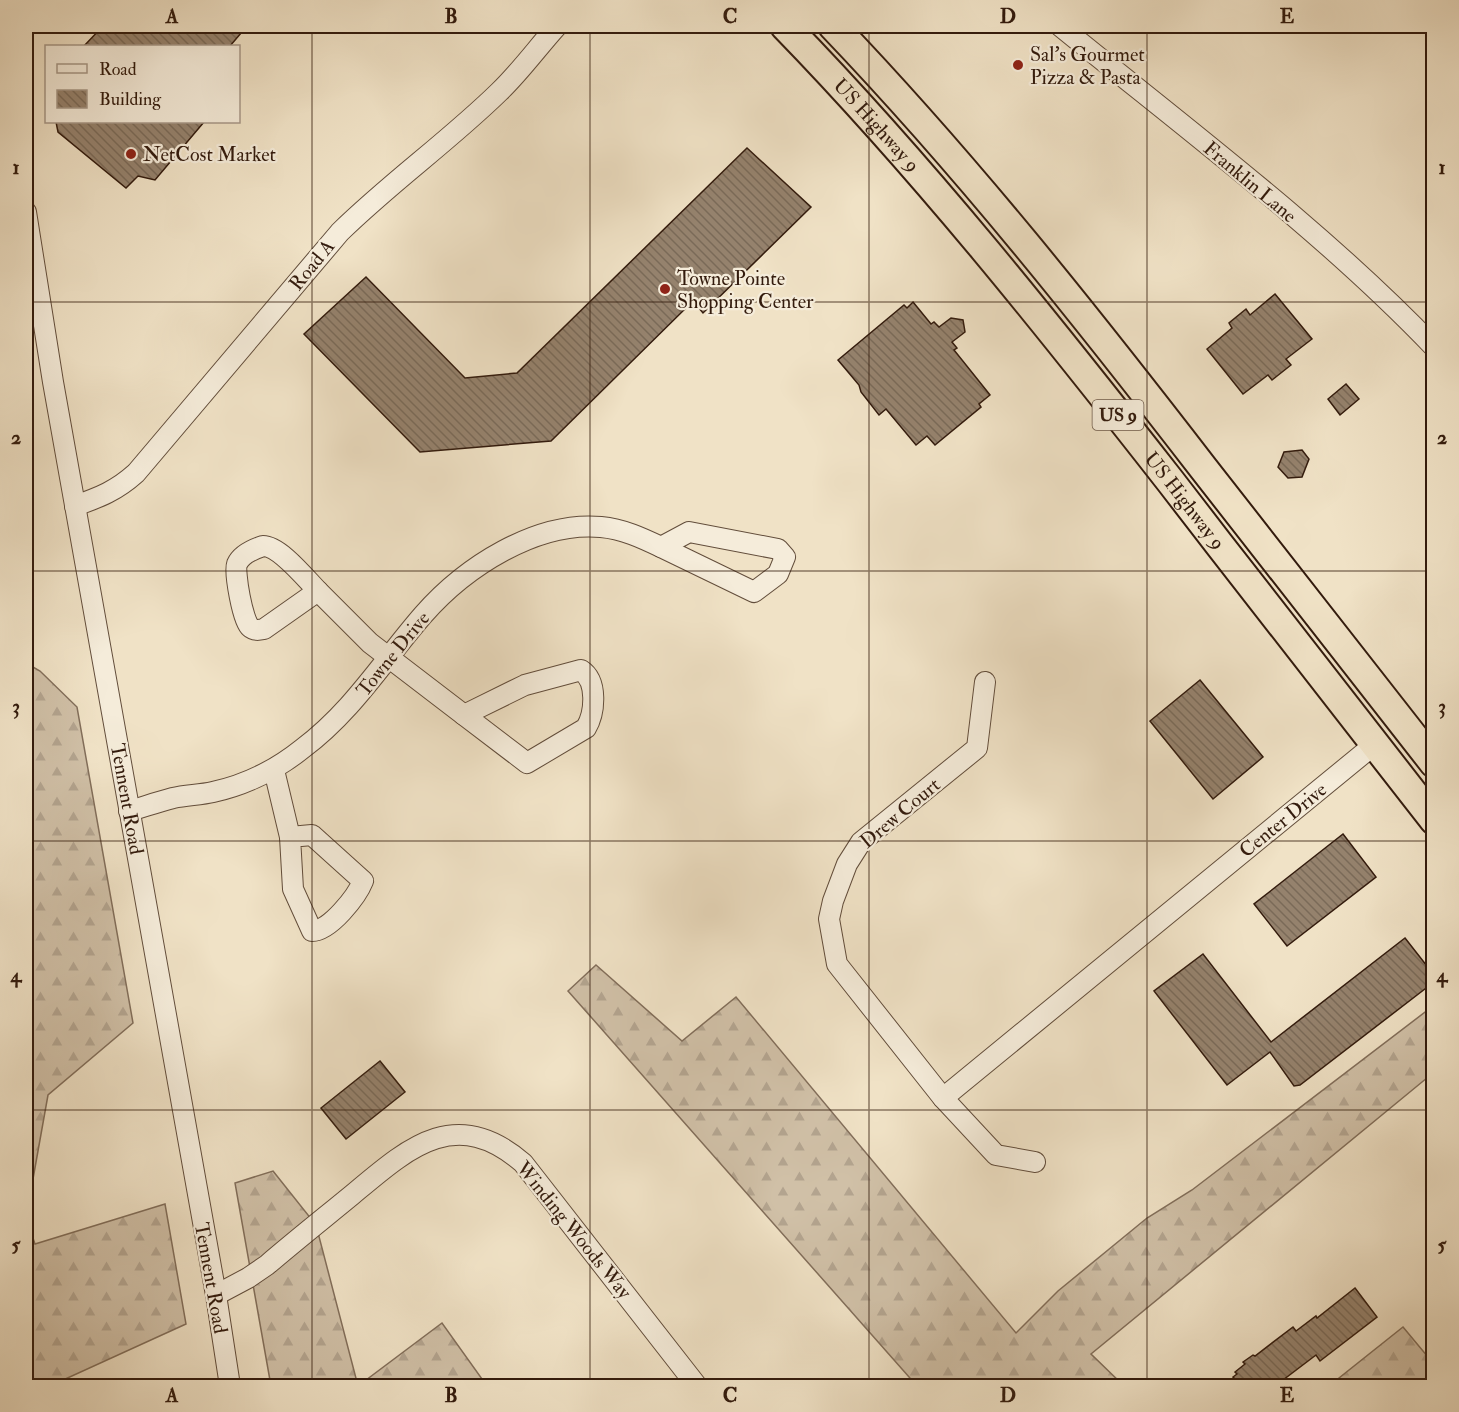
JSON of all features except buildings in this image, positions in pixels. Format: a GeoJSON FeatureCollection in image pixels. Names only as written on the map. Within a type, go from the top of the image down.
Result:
{"type":"FeatureCollection","features":[{"type":"Feature","properties":{"kind":"highway","name":"US Highway 9"},"geometry":{"type":"LineString","coordinates":[[785,26],[887,135],[981,243],[1069,351],[1434,820]]}},
{"type":"Feature","properties":{"kind":"highway","name":"US Highway 9"},"geometry":{"type":"LineString","coordinates":[[832,26],[916,115],[1008,221],[1434,763]]}},
{"type":"Feature","properties":{"kind":"street","name":"Road A"},"geometry":{"type":"LineString","coordinates":[[75,506],[108,494],[122,486],[136,473],[340,231],[368,204],[471,118],[502,89],[557,26]]}},
{"type":"Feature","properties":{"kind":"street","name":"Franklin Lane"},"geometry":{"type":"LineString","coordinates":[[1060,26],[1352,268],[1434,347]]}},
{"type":"Feature","properties":{"kind":"street","name":"Tennent Road"},"geometry":{"type":"LineString","coordinates":[[26,212],[75,506],[216,1295],[230,1386]]}},
{"type":"Feature","properties":{"kind":"street","name":"Towne Drive"},"geometry":{"type":"LineString","coordinates":[[129,811],[174,798],[212,792],[274,770],[328,729],[360,695],[424,614],[446,593],[479,567],[522,543],[560,530],[587,526],[616,529],[661,547],[753,592],[778,574],[785,557],[778,549],[689,532],[661,547]]}},
{"type":"Feature","properties":{"kind":"street"},"geometry":{"type":"LineString","coordinates":[[318,591],[264,629],[256,630],[250,627],[244,616],[236,566],[241,558],[255,549],[269,546],[279,552],[318,591],[370,643],[389,658],[527,763],[586,728],[594,690],[588,675],[581,670],[525,685],[464,715]]}},
{"type":"Feature","properties":{"kind":"street","name":"Drew Court"},"geometry":{"type":"LineString","coordinates":[[985,682],[977,748],[861,842],[847,864],[828,919],[837,964],[943,1098],[996,1155],[1035,1162]]}},
{"type":"Feature","properties":{"kind":"street","name":"Center Drive"},"geometry":{"type":"LineString","coordinates":[[943,1098],[1375,744]]}},
{"type":"Feature","properties":{"kind":"street"},"geometry":{"type":"LineString","coordinates":[[274,770],[290,837],[293,889],[312,931],[317,931],[340,913],[357,892],[363,880],[312,835],[290,837]]}},
{"type":"Feature","properties":{"kind":"street","name":"Winding Woods Way"},"geometry":{"type":"LineString","coordinates":[[216,1295],[267,1265],[408,1150],[436,1138],[456,1135],[476,1137],[504,1148],[531,1171],[697,1386]]}},
{"type":"Feature","properties":{"kind":"green space"},"geometry":{"type":"Polygon","coordinates":[[[26,663],[40,671],[77,707],[133,1023],[48,1095],[26,1218],[26,663]]]}},
{"type":"Feature","properties":{"kind":"green space"},"geometry":{"type":"Polygon","coordinates":[[[596,965],[682,1041],[736,997],[1016,1333],[1058,1291],[1147,1218],[1192,1190],[1433,1006],[1433,1073],[1091,1354],[1124,1386],[917,1386],[568,991],[596,965]]]}},
{"type":"Feature","properties":{"kind":"green space"},"geometry":{"type":"Polygon","coordinates":[[[273,1171],[316,1225],[358,1386],[271,1386],[235,1183],[273,1171]]]}},
{"type":"Feature","properties":{"kind":"green space"},"geometry":{"type":"Polygon","coordinates":[[[165,1204],[186,1324],[50,1386],[26,1386],[26,1218],[35,1244],[165,1204]]]}},
{"type":"Feature","properties":{"kind":"green space"},"geometry":{"type":"Polygon","coordinates":[[[442,1323],[487,1386],[358,1386],[442,1323]]]}},
{"type":"Feature","properties":{"kind":"green space"},"geometry":{"type":"Polygon","coordinates":[[[1403,1327],[1433,1363],[1433,1386],[1329,1386],[1403,1327]]]}},
{"type":"Feature","properties":{"kind":"place","name":"Sal's Gourmet Pizza & Pasta"},"geometry":{"type":"Point","coordinates":[1018,65]}},
{"type":"Feature","properties":{"kind":"place","name":"NetCost Market"},"geometry":{"type":"Point","coordinates":[131,154]}},
{"type":"Feature","properties":{"kind":"place","name":"Towne Pointe Shopping Center"},"geometry":{"type":"Point","coordinates":[665,289]}}]}
